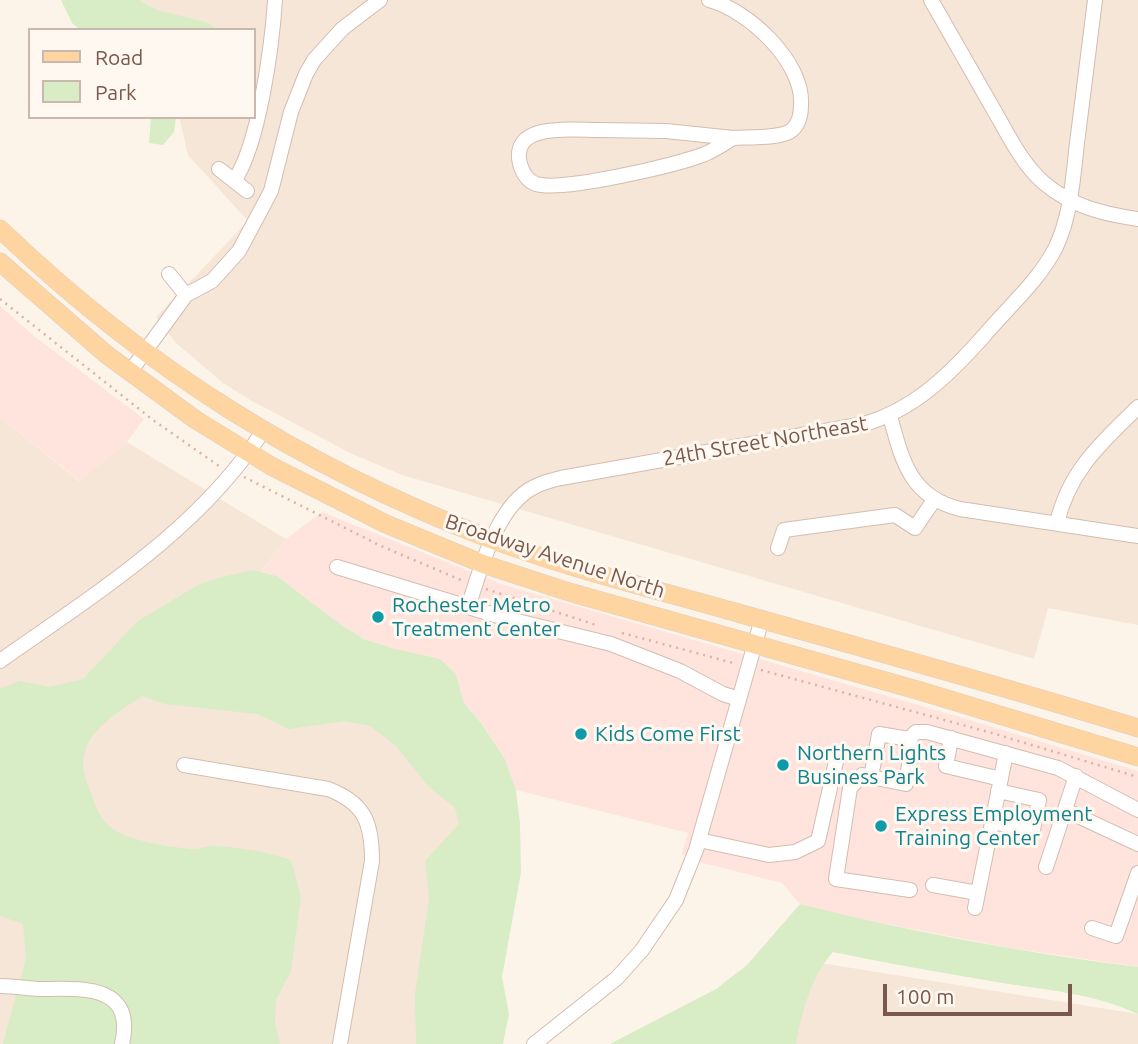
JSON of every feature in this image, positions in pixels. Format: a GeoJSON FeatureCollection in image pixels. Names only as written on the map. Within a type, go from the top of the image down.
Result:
{"type":"FeatureCollection","features":[{"type":"Feature","properties":{"kind":"main road","name":"Broadway Avenue North"},"geometry":{"type":"LineString","coordinates":[[0,229],[76,299],[196,390],[263,431],[428,513],[493,540],[608,576],[1138,728]]}},
{"type":"Feature","properties":{"kind":"main road","name":"Broadway Avenue North"},"geometry":{"type":"LineString","coordinates":[[0,262],[67,323],[130,372],[249,453],[386,524],[483,564],[594,600],[929,693],[1138,757]]}},
{"type":"Feature","properties":{"kind":"street"},"geometry":{"type":"LineString","coordinates":[[256,117],[271,44],[275,0]]}},
{"type":"Feature","properties":{"kind":"street"},"geometry":{"type":"LineString","coordinates":[[130,372],[186,295],[212,281],[239,251],[271,191],[291,112],[314,60],[342,29],[380,0]]}},
{"type":"Feature","properties":{"kind":"street"},"geometry":{"type":"LineString","coordinates":[[709,0],[735,11],[762,33],[787,59],[796,73],[800,86],[801,112],[792,130],[774,136],[733,138],[666,131],[544,132],[525,137],[521,143],[520,162],[527,179],[532,183],[560,186],[681,162],[704,154],[733,138]]}},
{"type":"Feature","properties":{"kind":"street"},"geometry":{"type":"LineString","coordinates":[[931,0],[1023,159],[1043,182],[1070,200],[1095,210],[1138,219]]}},
{"type":"Feature","properties":{"kind":"street","name":"24th Street Northeast"},"geometry":{"type":"LineString","coordinates":[[468,607],[493,540],[511,506],[534,487],[550,481],[864,425],[890,416],[914,402],[946,376],[1036,275],[1055,248],[1070,200],[1095,0]]}},
{"type":"Feature","properties":{"kind":"street"},"geometry":{"type":"LineString","coordinates":[[234,181],[248,156],[256,119]]}},
{"type":"Feature","properties":{"kind":"street"},"geometry":{"type":"LineString","coordinates":[[219,169],[247,191]]}},
{"type":"Feature","properties":{"kind":"street"},"geometry":{"type":"LineString","coordinates":[[169,274],[186,295]]}},
{"type":"Feature","properties":{"kind":"street"},"geometry":{"type":"LineString","coordinates":[[1057,523],[1064,496],[1079,470],[1138,407]]}},
{"type":"Feature","properties":{"kind":"street"},"geometry":{"type":"LineString","coordinates":[[890,416],[905,467],[919,487],[934,500],[960,509],[1138,536]]}},
{"type":"Feature","properties":{"kind":"street"},"geometry":{"type":"LineString","coordinates":[[0,661],[159,544],[214,495],[249,453],[263,431]]}},
{"type":"Feature","properties":{"kind":"street"},"geometry":{"type":"LineString","coordinates":[[778,548],[784,530],[895,515],[915,528],[934,500]]}},
{"type":"Feature","properties":{"kind":"street"},"geometry":{"type":"LineString","coordinates":[[337,567],[556,632],[611,644],[680,671],[723,694],[739,699]]}},
{"type":"Feature","properties":{"kind":"street"},"geometry":{"type":"LineString","coordinates":[[534,1044],[617,978],[642,950],[676,900],[699,841],[762,619]]}},
{"type":"Feature","properties":{"kind":"street"},"geometry":{"type":"LineString","coordinates":[[909,739],[916,732],[928,732],[1058,768],[1138,810]]}},
{"type":"Feature","properties":{"kind":"street"},"geometry":{"type":"LineString","coordinates":[[871,777],[879,734],[909,739]]}},
{"type":"Feature","properties":{"kind":"street"},"geometry":{"type":"LineString","coordinates":[[951,738],[946,766],[1039,800],[1033,830],[992,822]]}},
{"type":"Feature","properties":{"kind":"street"},"geometry":{"type":"LineString","coordinates":[[909,739],[912,746],[906,784],[862,775],[850,788],[836,878],[909,890]]}},
{"type":"Feature","properties":{"kind":"street"},"geometry":{"type":"LineString","coordinates":[[933,885],[976,900],[1006,753]]}},
{"type":"Feature","properties":{"kind":"street"},"geometry":{"type":"LineString","coordinates":[[699,841],[769,855],[795,852],[818,841],[837,757]]}},
{"type":"Feature","properties":{"kind":"street"},"geometry":{"type":"LineString","coordinates":[[184,765],[328,789],[347,796],[360,808],[372,839],[372,861],[340,1044]]}},
{"type":"Feature","properties":{"kind":"street"},"geometry":{"type":"LineString","coordinates":[[1046,867],[1076,776]]}},
{"type":"Feature","properties":{"kind":"street"},"geometry":{"type":"LineString","coordinates":[[1065,810],[1138,844]]}},
{"type":"Feature","properties":{"kind":"street"},"geometry":{"type":"LineString","coordinates":[[1092,928],[1116,936],[1132,910],[1138,873]]}},
{"type":"Feature","properties":{"kind":"street"},"geometry":{"type":"LineString","coordinates":[[0,986],[77,988],[99,992],[112,1000],[121,1011],[125,1023],[122,1044]]}},
{"type":"Feature","properties":{"kind":"path"},"geometry":{"type":"LineString","coordinates":[[0,299],[153,420],[213,463]]}},
{"type":"Feature","properties":{"kind":"path"},"geometry":{"type":"LineString","coordinates":[[250,480],[381,546],[475,586],[605,628]]}},
{"type":"Feature","properties":{"kind":"path"},"geometry":{"type":"LineString","coordinates":[[618,632],[731,663]]}},
{"type":"Feature","properties":{"kind":"path"},"geometry":{"type":"LineString","coordinates":[[764,671],[992,733],[1138,777]]}},
{"type":"Feature","properties":{"kind":"shaded area"},"geometry":{"type":"Polygon","coordinates":[[[100,0],[1138,0],[1138,625],[1048,608],[1034,659],[402,475],[352,454],[250,400],[223,383],[176,343],[156,317],[248,221],[188,155],[179,119],[256,119],[256,28],[129,28],[100,0]]]}},
{"type":"Feature","properties":{"kind":"shaded area"},"geometry":{"type":"Polygon","coordinates":[[[0,306],[34,336],[144,419],[127,442],[80,481],[0,417],[0,306]]]}},
{"type":"Feature","properties":{"kind":"shaded area"},"geometry":{"type":"Polygon","coordinates":[[[0,417],[79,481],[127,442],[286,539],[194,660],[418,693],[499,837],[462,1044],[0,1044],[0,417]]]}},
{"type":"Feature","properties":{"kind":"shaded area"},"geometry":{"type":"Polygon","coordinates":[[[322,512],[504,585],[1138,771],[1138,967],[1010,948],[840,915],[800,904],[782,883],[699,862],[682,854],[688,833],[516,790],[505,759],[464,703],[456,674],[364,639],[277,576],[261,572],[286,539],[322,512]]]}},
{"type":"Feature","properties":{"kind":"shaded area"},"geometry":{"type":"Polygon","coordinates":[[[796,959],[1138,1014],[1138,1044],[671,1044],[796,959]]]}},
{"type":"Feature","properties":{"kind":"green space"},"geometry":{"type":"Polygon","coordinates":[[[61,0],[139,0],[157,10],[205,22],[216,28],[78,28],[72,23],[61,0]]]}},
{"type":"Feature","properties":{"kind":"green space"},"geometry":{"type":"Polygon","coordinates":[[[151,119],[176,119],[174,132],[163,145],[149,143],[151,119]]]}},
{"type":"Feature","properties":{"kind":"green space"},"geometry":{"type":"Polygon","coordinates":[[[253,570],[277,576],[364,639],[440,659],[456,674],[464,703],[505,759],[516,790],[521,872],[502,977],[509,1014],[503,1044],[416,1044],[415,993],[429,899],[425,861],[459,824],[455,808],[429,787],[394,744],[370,726],[345,721],[289,729],[257,714],[165,704],[142,696],[107,721],[89,742],[83,767],[94,803],[105,822],[121,834],[132,838],[191,849],[214,846],[246,849],[291,860],[301,897],[291,971],[276,1000],[275,1024],[280,1044],[3,1044],[26,958],[23,924],[0,916],[0,689],[20,681],[50,687],[83,679],[138,621],[198,585],[253,570]]]}},
{"type":"Feature","properties":{"kind":"green space"},"geometry":{"type":"Polygon","coordinates":[[[800,904],[968,941],[1138,967],[1138,1014],[1122,1007],[1071,994],[833,952],[813,983],[796,1044],[610,1044],[716,989],[747,965],[800,904]]]}},
{"type":"Feature","properties":{"kind":"place","name":"Rochester Metro Treatment Center"},"geometry":{"type":"Point","coordinates":[378,617]}},
{"type":"Feature","properties":{"kind":"place","name":"Kids Come First"},"geometry":{"type":"Point","coordinates":[581,734]}},
{"type":"Feature","properties":{"kind":"place","name":"Northern Lights Business Park"},"geometry":{"type":"Point","coordinates":[783,765]}},
{"type":"Feature","properties":{"kind":"place","name":"Express Employment Training Center"},"geometry":{"type":"Point","coordinates":[881,826]}}]}
